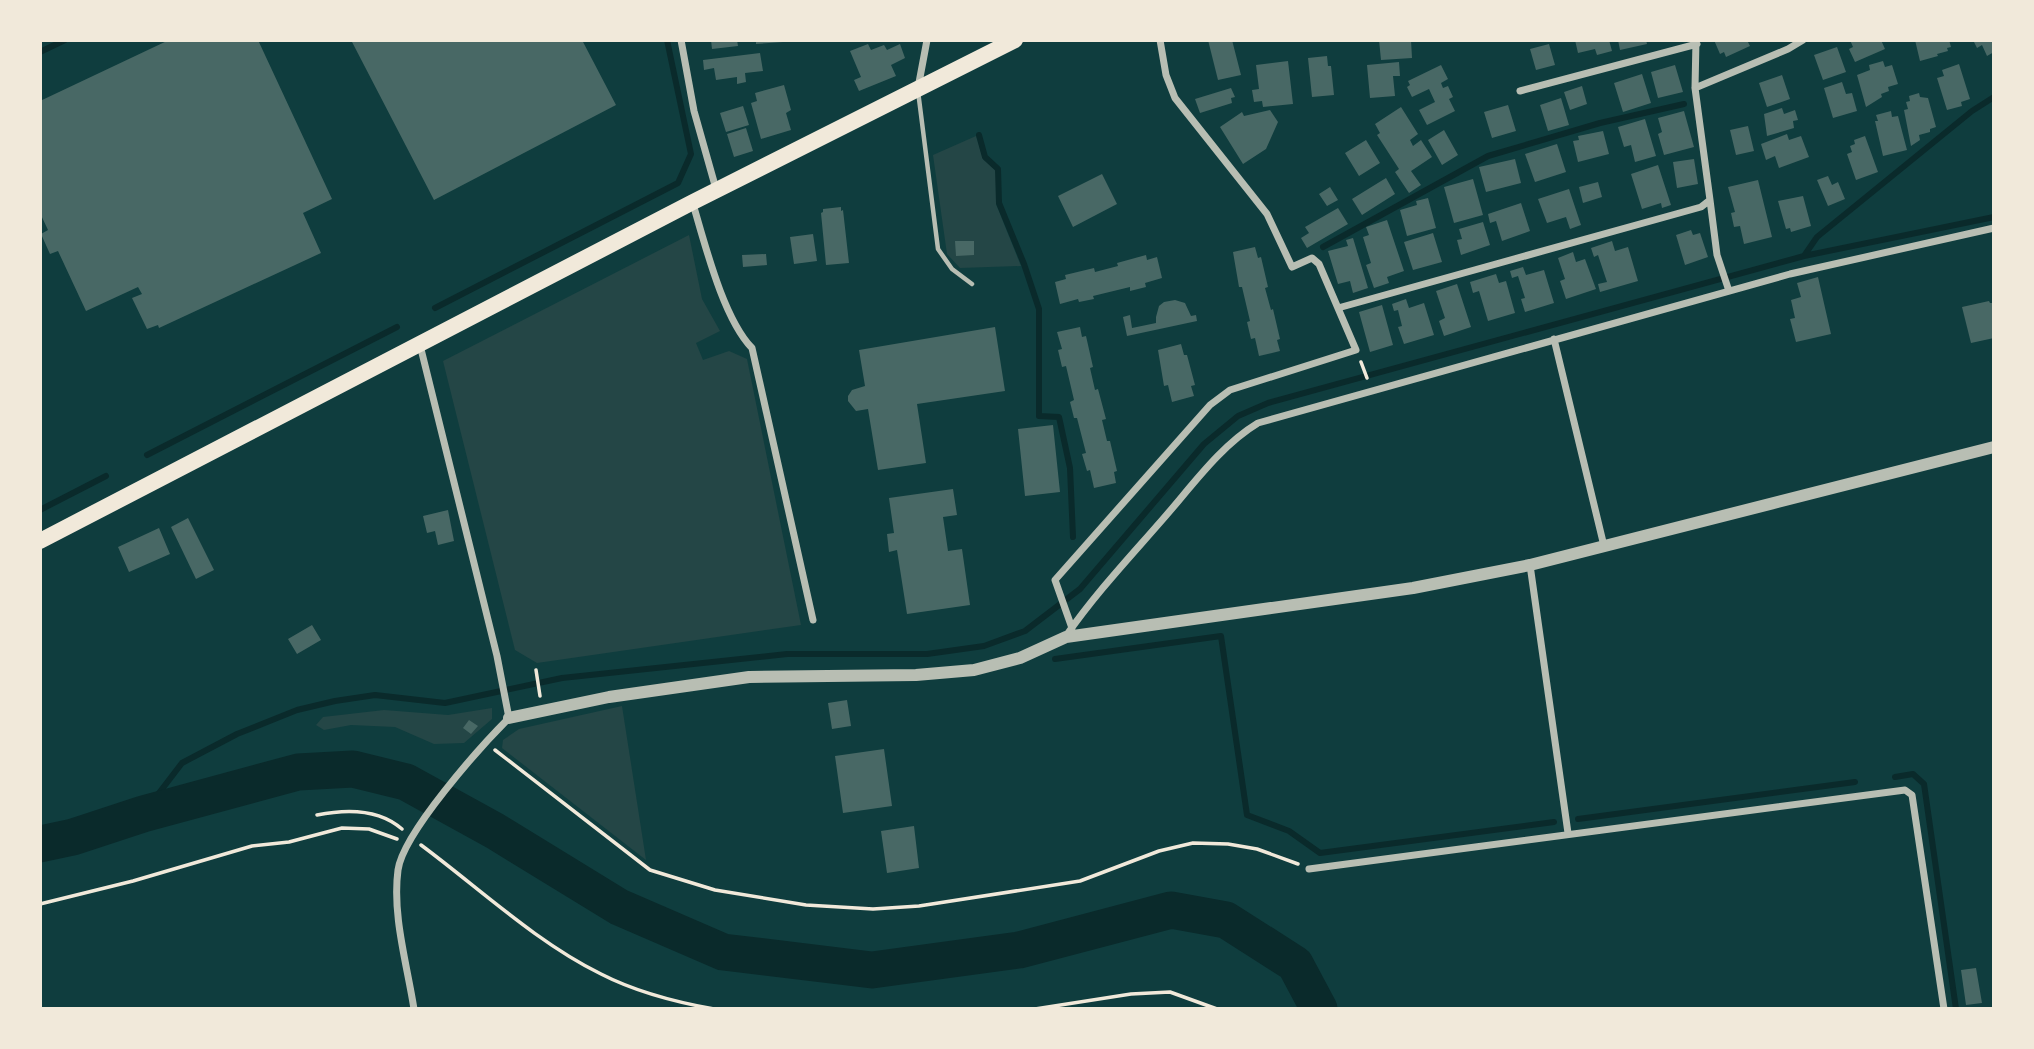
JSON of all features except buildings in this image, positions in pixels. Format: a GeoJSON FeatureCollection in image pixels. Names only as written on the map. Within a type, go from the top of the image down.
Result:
{"type":"FeatureCollection","features":[{"type":"Feature","properties":{"kind":"highway"},"geometry":{"type":"LineString","coordinates":[[40,541],[716,190],[1015,40]]}},
{"type":"Feature","properties":{"kind":"street"},"geometry":{"type":"LineString","coordinates":[[681,40],[694,111],[716,190]]}},
{"type":"Feature","properties":{"kind":"street"},"geometry":{"type":"LineString","coordinates":[[918,89],[927,40]]}},
{"type":"Feature","properties":{"kind":"street"},"geometry":{"type":"LineString","coordinates":[[1069,632],[1055,580],[1210,405],[1230,390],[1356,351],[1319,264],[1312,258],[1292,267],[1267,214],[1175,98],[1166,75],[1160,40]]}},
{"type":"Feature","properties":{"kind":"street"},"geometry":{"type":"LineString","coordinates":[[1695,88],[1803,40]]}},
{"type":"Feature","properties":{"kind":"street"},"geometry":{"type":"LineString","coordinates":[[1520,91],[1696,42],[1695,88],[1717,256],[1729,291]]}},
{"type":"Feature","properties":{"kind":"street"},"geometry":{"type":"LineString","coordinates":[[1338,308],[1701,208],[1710,200]]}},
{"type":"Feature","properties":{"kind":"street"},"geometry":{"type":"LineString","coordinates":[[693,202],[712,269],[741,337],[752,348],[813,620]]}},
{"type":"Feature","properties":{"kind":"street"},"geometry":{"type":"LineString","coordinates":[[1069,632],[1086,608],[1240,434],[1258,424],[1790,274],[1994,228]]}},
{"type":"Feature","properties":{"kind":"street"},"geometry":{"type":"LineString","coordinates":[[1554,339],[1604,546]]}},
{"type":"Feature","properties":{"kind":"street"},"geometry":{"type":"LineString","coordinates":[[420,345],[500,669],[509,718]]}},
{"type":"Feature","properties":{"kind":"street"},"geometry":{"type":"LineString","coordinates":[[414,1009],[396,897],[398,866],[412,838],[478,749],[509,718],[609,698],[749,677],[916,675],[974,670],[1020,658],[1069,632],[1413,588],[1530,565],[1994,447]]}},
{"type":"Feature","properties":{"kind":"street"},"geometry":{"type":"LineString","coordinates":[[1530,565],[1568,833]]}},
{"type":"Feature","properties":{"kind":"street"},"geometry":{"type":"LineString","coordinates":[[1309,869],[1905,790],[1912,795],[1944,1009]]}},
{"type":"Feature","properties":{"kind":"lane"},"geometry":{"type":"LineString","coordinates":[[918,89],[938,249],[951,269],[972,284]]}},
{"type":"Feature","properties":{"kind":"path"},"geometry":{"type":"LineString","coordinates":[[536,670],[542,712]]}},
{"type":"Feature","properties":{"kind":"path"},"geometry":{"type":"LineString","coordinates":[[485,742],[650,870],[715,890],[806,905],[873,909],[919,906],[1080,881],[1159,851],[1193,843],[1228,844],[1258,849],[1309,869]]}},
{"type":"Feature","properties":{"kind":"path"},"geometry":{"type":"LineString","coordinates":[[317,816],[348,810],[363,812],[397,825],[545,941],[600,974],[642,992],[714,1009]]}},
{"type":"Feature","properties":{"kind":"path"},"geometry":{"type":"LineString","coordinates":[[40,904],[133,881],[252,846],[289,842],[342,828],[369,829],[412,838]]}},
{"type":"Feature","properties":{"kind":"path"},"geometry":{"type":"LineString","coordinates":[[1035,1009],[1131,994],[1170,992],[1217,1009]]}},
{"type":"Feature","properties":{"kind":"shaded area"},"geometry":{"type":"Polygon","coordinates":[[[976,136],[983,159],[996,170],[996,204],[1021,266],[960,268],[947,254],[933,155],[976,136]]]}},
{"type":"Feature","properties":{"kind":"shaded area"},"geometry":{"type":"Polygon","coordinates":[[[689,235],[702,299],[720,331],[696,343],[703,360],[729,351],[747,359],[801,625],[537,663],[515,650],[443,361],[689,235]]]}},
{"type":"Feature","properties":{"kind":"shaded area"},"geometry":{"type":"Polygon","coordinates":[[[622,706],[646,860],[502,748],[503,740],[519,729],[622,706]]]}},
{"type":"Feature","properties":{"kind":"shaded area"},"geometry":{"type":"Polygon","coordinates":[[[492,708],[492,719],[464,743],[434,744],[395,727],[351,725],[324,730],[316,725],[323,717],[384,710],[448,715],[492,708]]]}},
{"type":"Feature","properties":{"kind":"waterway"},"geometry":{"type":"LineString","coordinates":[[40,52],[65,40]]}},
{"type":"Feature","properties":{"kind":"waterway"},"geometry":{"type":"LineString","coordinates":[[435,308],[678,183],[691,154],[667,40]]}},
{"type":"Feature","properties":{"kind":"waterway"},"geometry":{"type":"LineString","coordinates":[[1804,256],[1817,237],[1972,111],[1994,97]]}},
{"type":"Feature","properties":{"kind":"waterway"},"geometry":{"type":"LineString","coordinates":[[1323,247],[1488,156],[1600,123],[1684,104]]}},
{"type":"Feature","properties":{"kind":"waterway"},"geometry":{"type":"LineString","coordinates":[[979,135],[985,157],[998,169],[999,203],[1039,309],[1039,416],[1059,417],[1070,468],[1073,537]]}},
{"type":"Feature","properties":{"kind":"waterway"},"geometry":{"type":"LineString","coordinates":[[143,814],[182,763],[237,734],[297,710],[335,701],[375,695],[445,703],[562,678],[787,654],[927,654],[984,646],[1025,631],[1080,589],[1204,444],[1238,416],[1268,403],[1804,256],[1994,217]]}},
{"type":"Feature","properties":{"kind":"waterway"},"geometry":{"type":"LineString","coordinates":[[147,455],[397,327]]}},
{"type":"Feature","properties":{"kind":"waterway"},"geometry":{"type":"LineString","coordinates":[[40,510],[106,476]]}},
{"type":"Feature","properties":{"kind":"waterway"},"geometry":{"type":"LineString","coordinates":[[1055,659],[1221,636],[1247,815],[1289,831],[1320,853],[1554,822]]}},
{"type":"Feature","properties":{"kind":"waterway"},"geometry":{"type":"LineString","coordinates":[[40,844],[73,837],[143,814],[298,772],[353,769],[406,782],[495,831],[619,907],[723,952],[872,970],[1019,950],[1171,910],[1226,920],[1295,964],[1319,1009]]}},
{"type":"Feature","properties":{"kind":"waterway"},"geometry":{"type":"LineString","coordinates":[[1895,777],[1913,774],[1924,784],[1956,1009]]}},
{"type":"Feature","properties":{"kind":"waterway"},"geometry":{"type":"LineString","coordinates":[[1578,819],[1855,782]]}}]}
